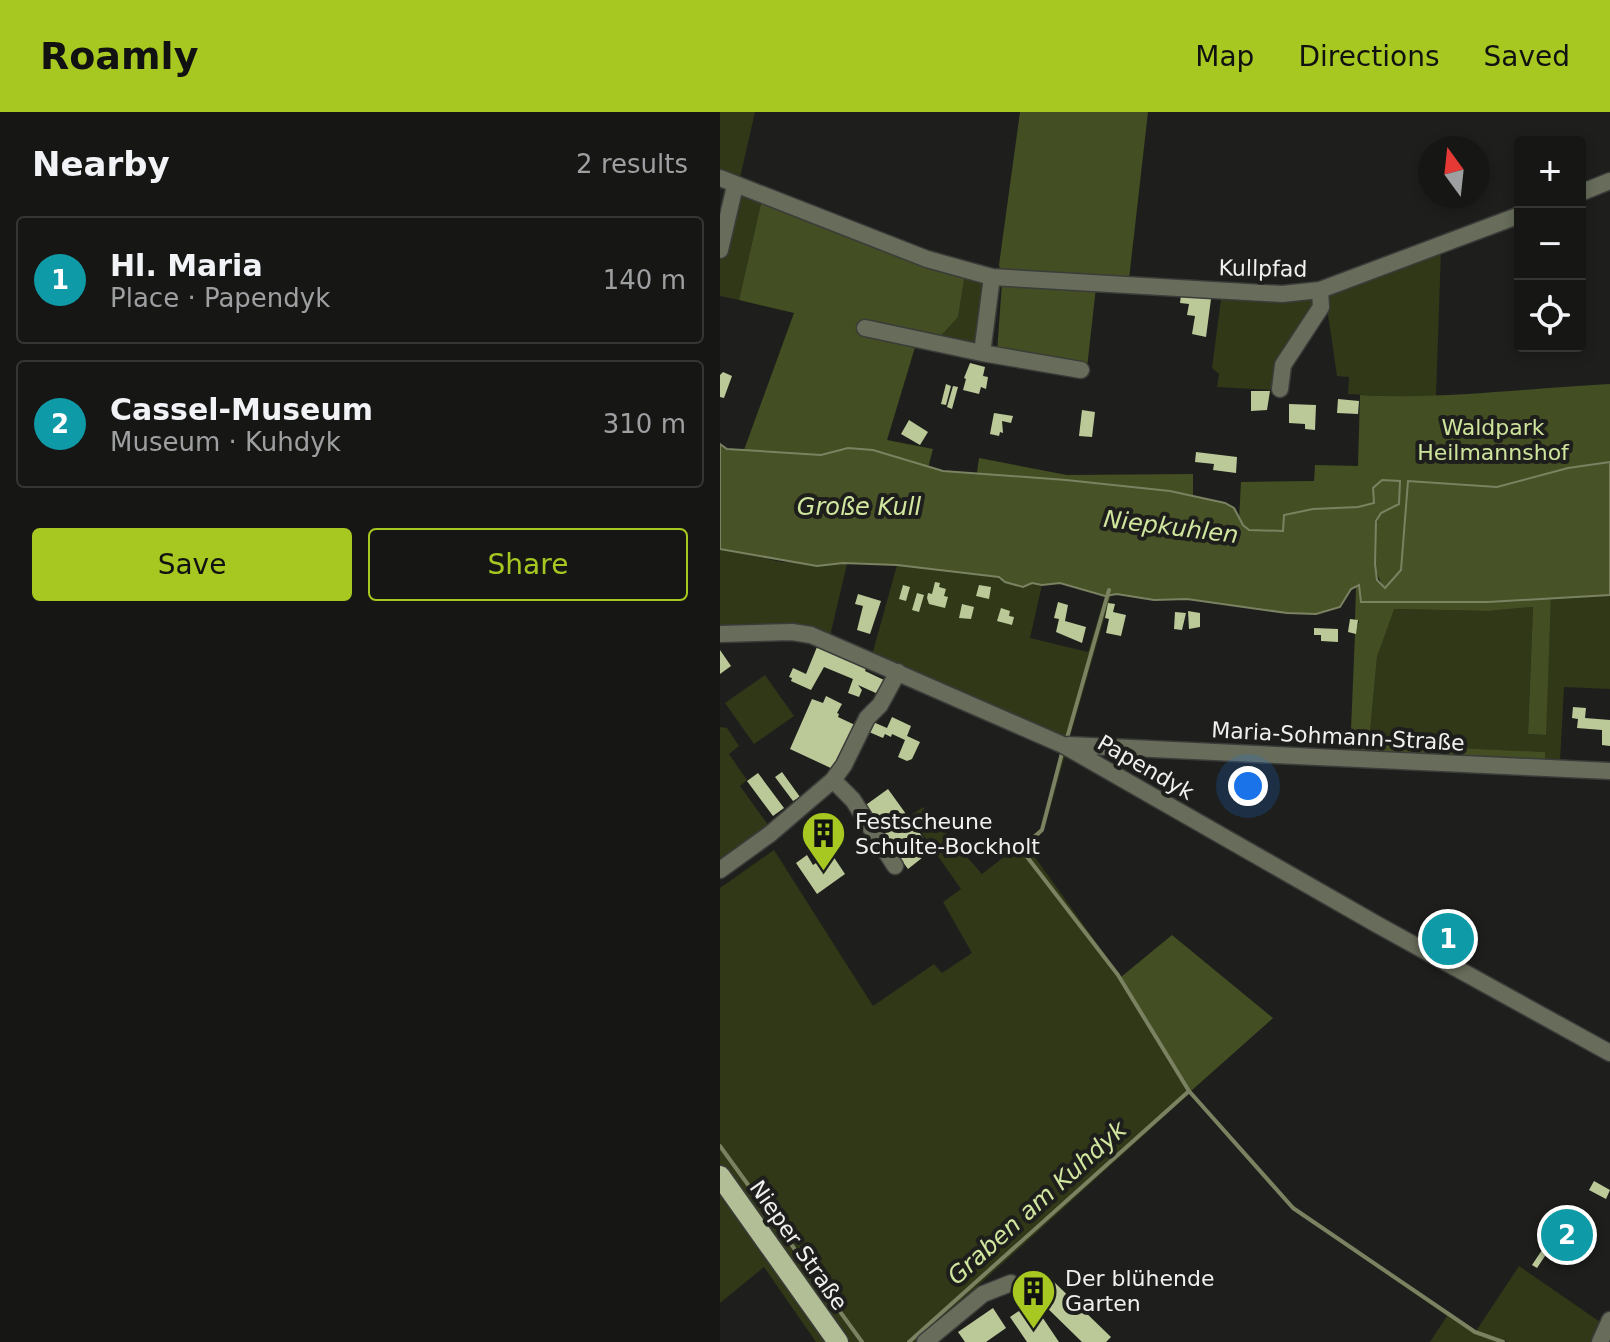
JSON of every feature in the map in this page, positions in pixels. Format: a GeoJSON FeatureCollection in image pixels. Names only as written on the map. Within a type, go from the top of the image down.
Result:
{"type":"FeatureCollection","features":[{"type":"Feature","properties":{"kind":"main road","name":"Nieper Straße"},"geometry":{"type":"LineString","coordinates":[[720,1176],[838,1342]]}},
{"type":"Feature","properties":{"kind":"street"},"geometry":{"type":"LineString","coordinates":[[1586,191],[1610,181]]}},
{"type":"Feature","properties":{"kind":"street","name":"Kullpfad"},"geometry":{"type":"LineString","coordinates":[[720,250],[728,182],[927,259],[992,277],[1282,294],[1320,290],[1514,217]]}},
{"type":"Feature","properties":{"kind":"street"},"geometry":{"type":"LineString","coordinates":[[982,353],[992,277]]}},
{"type":"Feature","properties":{"kind":"street"},"geometry":{"type":"LineString","coordinates":[[1280,389],[1283,365],[1321,307],[1320,290]]}},
{"type":"Feature","properties":{"kind":"street"},"geometry":{"type":"LineString","coordinates":[[865,328],[1081,370]]}},
{"type":"Feature","properties":{"kind":"street","name":"Papendyk"},"geometry":{"type":"LineString","coordinates":[[720,634],[792,632],[811,635],[1063,745],[1610,1053]]}},
{"type":"Feature","properties":{"kind":"street"},"geometry":{"type":"LineString","coordinates":[[720,870],[770,834],[833,780],[844,765],[867,718],[880,705],[898,672]]}},
{"type":"Feature","properties":{"kind":"street","name":"Maria-Sohmann-Straße"},"geometry":{"type":"LineString","coordinates":[[1063,745],[1610,771]]}},
{"type":"Feature","properties":{"kind":"street"},"geometry":{"type":"LineString","coordinates":[[833,780],[853,800],[895,866]]}},
{"type":"Feature","properties":{"kind":"street"},"geometry":{"type":"LineString","coordinates":[[925,1342],[983,1294],[1011,1283]]}},
{"type":"Feature","properties":{"kind":"street"},"geometry":{"type":"LineString","coordinates":[[1600,1342],[1610,1320]]}},
{"type":"Feature","properties":{"kind":"shaded area"},"geometry":{"type":"Polygon","coordinates":[[[720,112],[755,112],[739,182],[720,173],[720,112]]]}},
{"type":"Feature","properties":{"kind":"shaded area"},"geometry":{"type":"Polygon","coordinates":[[[743,195],[762,199],[739,300],[720,296],[720,257],[737,199],[743,195]]]}},
{"type":"Feature","properties":{"kind":"shaded area"},"geometry":{"type":"Polygon","coordinates":[[[1441,249],[1436,396],[1348,394],[1349,377],[1337,376],[1325,294],[1441,249]]]}},
{"type":"Feature","properties":{"kind":"shaded area"},"geometry":{"type":"Polygon","coordinates":[[[965,274],[984,281],[978,338],[970,344],[938,339],[958,316],[965,274]]]}},
{"type":"Feature","properties":{"kind":"shaded area"},"geometry":{"type":"Polygon","coordinates":[[[1225,294],[1307,296],[1307,300],[1316,297],[1316,306],[1274,371],[1271,390],[1217,387],[1219,374],[1212,368],[1221,299],[1225,294]]]}},
{"type":"Feature","properties":{"kind":"shaded area"},"geometry":{"type":"Polygon","coordinates":[[[720,548],[781,562],[847,564],[830,636],[720,629],[720,548]]]}},
{"type":"Feature","properties":{"kind":"shaded area"},"geometry":{"type":"Polygon","coordinates":[[[897,565],[1042,585],[1030,638],[1088,652],[1105,596],[1111,595],[1069,740],[872,655],[897,565]]]}},
{"type":"Feature","properties":{"kind":"shaded area"},"geometry":{"type":"Polygon","coordinates":[[[1610,595],[1610,689],[1564,687],[1560,762],[1545,761],[1545,752],[1369,745],[1377,657],[1393,609],[1488,611],[1533,607],[1528,734],[1545,735],[1551,597],[1610,595]]]}},
{"type":"Feature","properties":{"kind":"shaded area"},"geometry":{"type":"Polygon","coordinates":[[[765,675],[794,716],[754,744],[725,703],[765,675]]]}},
{"type":"Feature","properties":{"kind":"shaded area"},"geometry":{"type":"Polygon","coordinates":[[[720,727],[727,728],[739,746],[729,754],[747,780],[740,786],[771,829],[720,865],[720,727]]]}},
{"type":"Feature","properties":{"kind":"shaded area"},"geometry":{"type":"Polygon","coordinates":[[[1062,750],[1066,752],[1044,829],[1029,849],[1121,977],[1191,1092],[1295,1207],[1476,1331],[1475,1334],[1498,1342],[1430,1342],[1447,1316],[1292,1209],[1189,1094],[916,1342],[844,1342],[720,1168],[720,888],[774,850],[873,1006],[934,964],[942,973],[972,953],[943,902],[961,889],[910,816],[923,807],[982,874],[1040,829],[1062,750]]]}},
{"type":"Feature","properties":{"kind":"shaded area"},"geometry":{"type":"Polygon","coordinates":[[[720,1188],[829,1342],[816,1342],[764,1267],[720,1303],[720,1188]]]}},
{"type":"Feature","properties":{"kind":"shaded area"},"geometry":{"type":"Polygon","coordinates":[[[1519,1266],[1600,1322],[1592,1342],[1508,1342],[1476,1331],[1519,1266]]]}},
{"type":"Feature","properties":{"kind":"green space"},"geometry":{"type":"Polygon","coordinates":[[[1020,112],[1148,112],[1129,279],[1001,273],[999,265],[1020,112]]]}},
{"type":"Feature","properties":{"kind":"green space"},"geometry":{"type":"Polygon","coordinates":[[[762,199],[965,274],[958,317],[938,339],[863,320],[860,329],[916,344],[887,440],[933,449],[928,468],[873,450],[848,448],[821,455],[744,450],[794,313],[739,300],[762,199]]]}},
{"type":"Feature","properties":{"kind":"green space"},"geometry":{"type":"Polygon","coordinates":[[[1002,283],[1096,287],[1087,368],[997,352],[1002,283]]]}},
{"type":"Feature","properties":{"kind":"green space","name":"Waldpark Heilmannshof"},"geometry":{"type":"Polygon","coordinates":[[[1610,384],[1610,462],[1568,468],[1497,487],[1408,481],[1401,570],[1385,588],[1375,562],[1374,540],[1381,513],[1374,503],[1284,515],[1283,531],[1249,530],[1239,519],[1241,482],[1314,481],[1315,465],[1358,466],[1360,395],[1454,395],[1610,384]]]}},
{"type":"Feature","properties":{"kind":"green space"},"geometry":{"type":"Polygon","coordinates":[[[979,458],[1067,475],[1193,474],[1193,496],[1170,491],[977,473],[979,458]]]}},
{"type":"Feature","properties":{"kind":"green space"},"geometry":{"type":"Polygon","coordinates":[[[1360,585],[1362,602],[1488,602],[1551,597],[1546,735],[1528,734],[1533,607],[1488,611],[1394,609],[1377,657],[1369,744],[1545,752],[1545,761],[1350,753],[1355,634],[1359,621],[1355,620],[1356,587],[1360,585]]]}},
{"type":"Feature","properties":{"kind":"green space"},"geometry":{"type":"Polygon","coordinates":[[[1172,935],[1273,1018],[1191,1091],[1121,977],[1172,935]]]}},
{"type":"Feature","properties":{"kind":"water","name":"Große Kull"},"geometry":{"type":"Polygon","coordinates":[[[720,444],[727,449],[821,455],[848,448],[873,450],[943,471],[1170,491],[1225,503],[1234,508],[1249,530],[1283,531],[1284,515],[1374,503],[1373,488],[1382,480],[1400,481],[1399,504],[1381,513],[1376,521],[1377,580],[1385,588],[1401,570],[1408,481],[1497,487],[1568,468],[1610,462],[1610,595],[1488,602],[1361,602],[1359,585],[1351,589],[1340,607],[1316,614],[1287,613],[1187,599],[1154,600],[1117,594],[1105,596],[1060,583],[1032,583],[1023,587],[999,577],[897,565],[843,563],[817,566],[720,549],[720,444]]]}},
{"type":"Feature","properties":{"kind":"building"},"geometry":{"type":"Polygon","coordinates":[[[1181,295],[1211,299],[1206,337],[1192,334],[1195,316],[1187,315],[1189,304],[1180,303],[1181,295]]]}},
{"type":"Feature","properties":{"kind":"building"},"geometry":{"type":"Polygon","coordinates":[[[970,363],[985,367],[983,376],[988,377],[986,389],[981,387],[979,394],[963,390],[970,363]]]}},
{"type":"Feature","properties":{"kind":"building"},"geometry":{"type":"Polygon","coordinates":[[[723,372],[732,376],[724,398],[720,397],[720,375],[723,372]]]}},
{"type":"Feature","properties":{"kind":"building"},"geometry":{"type":"Polygon","coordinates":[[[946,384],[951,386],[946,405],[941,404],[946,384]]]}},
{"type":"Feature","properties":{"kind":"building"},"geometry":{"type":"Polygon","coordinates":[[[953,386],[958,387],[952,409],[947,407],[953,386]]]}},
{"type":"Feature","properties":{"kind":"building"},"geometry":{"type":"Polygon","coordinates":[[[1251,391],[1270,391],[1267,410],[1251,411],[1251,391]]]}},
{"type":"Feature","properties":{"kind":"building"},"geometry":{"type":"Polygon","coordinates":[[[1338,399],[1359,401],[1358,414],[1337,413],[1338,399]]]}},
{"type":"Feature","properties":{"kind":"building"},"geometry":{"type":"Polygon","coordinates":[[[1289,404],[1316,405],[1315,430],[1305,429],[1305,424],[1289,423],[1289,404]]]}},
{"type":"Feature","properties":{"kind":"building"},"geometry":{"type":"Polygon","coordinates":[[[1082,410],[1095,412],[1092,437],[1079,436],[1082,410]]]}},
{"type":"Feature","properties":{"kind":"building"},"geometry":{"type":"Polygon","coordinates":[[[994,413],[1013,416],[1011,423],[1002,421],[1003,433],[1000,432],[999,436],[990,434],[994,413]]]}},
{"type":"Feature","properties":{"kind":"building"},"geometry":{"type":"Polygon","coordinates":[[[909,420],[928,432],[920,445],[901,434],[909,420]]]}},
{"type":"Feature","properties":{"kind":"building"},"geometry":{"type":"Polygon","coordinates":[[[1196,452],[1237,457],[1236,473],[1213,470],[1214,464],[1195,462],[1196,452]]]}},
{"type":"Feature","properties":{"kind":"building"},"geometry":{"type":"Polygon","coordinates":[[[935,582],[946,589],[944,596],[948,597],[945,608],[929,604],[928,593],[932,594],[935,582]]]}},
{"type":"Feature","properties":{"kind":"building"},"geometry":{"type":"Polygon","coordinates":[[[903,585],[910,587],[906,601],[899,599],[903,585]]]}},
{"type":"Feature","properties":{"kind":"building"},"geometry":{"type":"Polygon","coordinates":[[[979,585],[991,587],[989,599],[976,596],[979,585]]]}},
{"type":"Feature","properties":{"kind":"building"},"geometry":{"type":"Polygon","coordinates":[[[917,593],[924,595],[919,612],[912,610],[917,593]]]}},
{"type":"Feature","properties":{"kind":"building"},"geometry":{"type":"Polygon","coordinates":[[[858,594],[881,601],[870,634],[857,630],[863,606],[855,604],[858,594]]]}},
{"type":"Feature","properties":{"kind":"building"},"geometry":{"type":"Polygon","coordinates":[[[1058,602],[1068,605],[1065,621],[1086,627],[1082,643],[1056,632],[1059,619],[1054,618],[1058,602]]]}},
{"type":"Feature","properties":{"kind":"building"},"geometry":{"type":"Polygon","coordinates":[[[1108,603],[1115,604],[1113,612],[1126,615],[1121,636],[1106,633],[1108,603]]]}},
{"type":"Feature","properties":{"kind":"building"},"geometry":{"type":"Polygon","coordinates":[[[962,604],[974,607],[971,619],[959,618],[962,604]]]}},
{"type":"Feature","properties":{"kind":"building"},"geometry":{"type":"Polygon","coordinates":[[[1001,608],[1010,611],[1009,616],[1014,617],[1012,625],[997,621],[1001,608]]]}},
{"type":"Feature","properties":{"kind":"building"},"geometry":{"type":"Polygon","coordinates":[[[1188,611],[1200,613],[1200,627],[1189,629],[1188,611]]]}},
{"type":"Feature","properties":{"kind":"building"},"geometry":{"type":"Polygon","coordinates":[[[1175,612],[1186,613],[1182,630],[1174,629],[1175,612]]]}},
{"type":"Feature","properties":{"kind":"building"},"geometry":{"type":"Polygon","coordinates":[[[1350,619],[1358,620],[1356,634],[1348,632],[1350,619]]]}},
{"type":"Feature","properties":{"kind":"building"},"geometry":{"type":"Polygon","coordinates":[[[1314,628],[1338,629],[1338,642],[1321,641],[1321,635],[1314,635],[1314,628]]]}},
{"type":"Feature","properties":{"kind":"building"},"geometry":{"type":"Polygon","coordinates":[[[817,647],[866,668],[865,671],[884,680],[878,694],[858,685],[862,690],[859,697],[848,693],[853,679],[824,667],[811,690],[791,681],[789,677],[793,668],[806,674],[817,647]]]}},
{"type":"Feature","properties":{"kind":"building"},"geometry":{"type":"Polygon","coordinates":[[[720,650],[731,666],[720,674],[720,650]]]}},
{"type":"Feature","properties":{"kind":"building"},"geometry":{"type":"Polygon","coordinates":[[[826,696],[842,704],[838,717],[855,725],[835,770],[790,749],[812,699],[823,703],[826,696]]]}},
{"type":"Feature","properties":{"kind":"building"},"geometry":{"type":"Polygon","coordinates":[[[1573,707],[1586,708],[1585,718],[1610,720],[1610,746],[1602,745],[1602,730],[1577,728],[1578,719],[1572,718],[1573,707]]]}},
{"type":"Feature","properties":{"kind":"building"},"geometry":{"type":"Polygon","coordinates":[[[892,717],[911,726],[907,736],[920,742],[912,759],[907,761],[898,757],[905,740],[892,734],[891,737],[885,734],[883,738],[869,732],[873,722],[887,728],[892,717]]]}},
{"type":"Feature","properties":{"kind":"building"},"geometry":{"type":"Polygon","coordinates":[[[782,772],[800,797],[793,801],[775,777],[782,772]]]}},
{"type":"Feature","properties":{"kind":"building"},"geometry":{"type":"Polygon","coordinates":[[[758,773],[784,808],[773,816],[747,781],[758,773]]]}},
{"type":"Feature","properties":{"kind":"building"},"geometry":{"type":"Polygon","coordinates":[[[888,789],[932,850],[908,869],[863,807],[888,789]]]}},
{"type":"Feature","properties":{"kind":"building"},"geometry":{"type":"Polygon","coordinates":[[[829,836],[834,844],[819,853],[815,847],[829,836]]]}},
{"type":"Feature","properties":{"kind":"building","name":"Festscheune Schulte-Bockholt"},"geometry":{"type":"Polygon","coordinates":[[[831,853],[845,874],[817,894],[796,863],[807,855],[813,865],[831,853]]]}},
{"type":"Feature","properties":{"kind":"building"},"geometry":{"type":"Polygon","coordinates":[[[1594,1181],[1610,1190],[1606,1199],[1589,1190],[1594,1181]]]}},
{"type":"Feature","properties":{"kind":"building"},"geometry":{"type":"Polygon","coordinates":[[[1565,1215],[1580,1225],[1568,1242],[1563,1239],[1558,1250],[1552,1246],[1559,1237],[1553,1233],[1565,1215]]]}},
{"type":"Feature","properties":{"kind":"building"},"geometry":{"type":"Polygon","coordinates":[[[1544,1247],[1549,1250],[1537,1268],[1532,1265],[1544,1247]]]}},
{"type":"Feature","properties":{"kind":"building"},"geometry":{"type":"Polygon","coordinates":[[[1054,1282],[1111,1337],[1106,1342],[1082,1342],[1038,1299],[1054,1282]]]}},
{"type":"Feature","properties":{"kind":"building","name":"Der blühende Garten"},"geometry":{"type":"Polygon","coordinates":[[[1032,1302],[1059,1342],[1027,1342],[1010,1317],[1032,1302]]]}},
{"type":"Feature","properties":{"kind":"building","name":"Der blühende Garten"},"geometry":{"type":"Polygon","coordinates":[[[993,1308],[1006,1328],[986,1342],[965,1342],[958,1332],[993,1308]]]}},
{"type":"Feature","properties":{"kind":"waterway"},"geometry":{"type":"LineString","coordinates":[[1067,738],[1109,590]]}},
{"type":"Feature","properties":{"kind":"waterway","name":"Graben am Kuhdyk"},"geometry":{"type":"LineString","coordinates":[[1062,753],[1042,830],[1021,849],[1118,975],[1189,1091],[1293,1208],[1475,1332],[1503,1342]]}},
{"type":"Feature","properties":{"kind":"waterway","name":"Graben am Kuhdyk"},"geometry":{"type":"LineString","coordinates":[[909,1342],[1189,1091]]}},
{"type":"Feature","properties":{"kind":"waterway"},"geometry":{"type":"LineString","coordinates":[[720,1146],[862,1342]]}},
{"type":"Feature","properties":{"kind":"place","name":"Festscheune Schulte-Bockholt"},"geometry":{"type":"Point","coordinates":[824,873]}},
{"type":"Feature","properties":{"kind":"place","name":"Hl. Maria"},"geometry":{"type":"Point","coordinates":[1448,939]}},
{"type":"Feature","properties":{"kind":"place","name":"Cassel-Museum"},"geometry":{"type":"Point","coordinates":[1567,1235]}},
{"type":"Feature","properties":{"kind":"place","name":"Der blühende Garten"},"geometry":{"type":"Point","coordinates":[1034,1330]}},
{"type":"Feature","properties":{"kind":"water label","name":"Niepkuhlen"},"geometry":{"type":"Point","coordinates":[1171,527]}}]}
